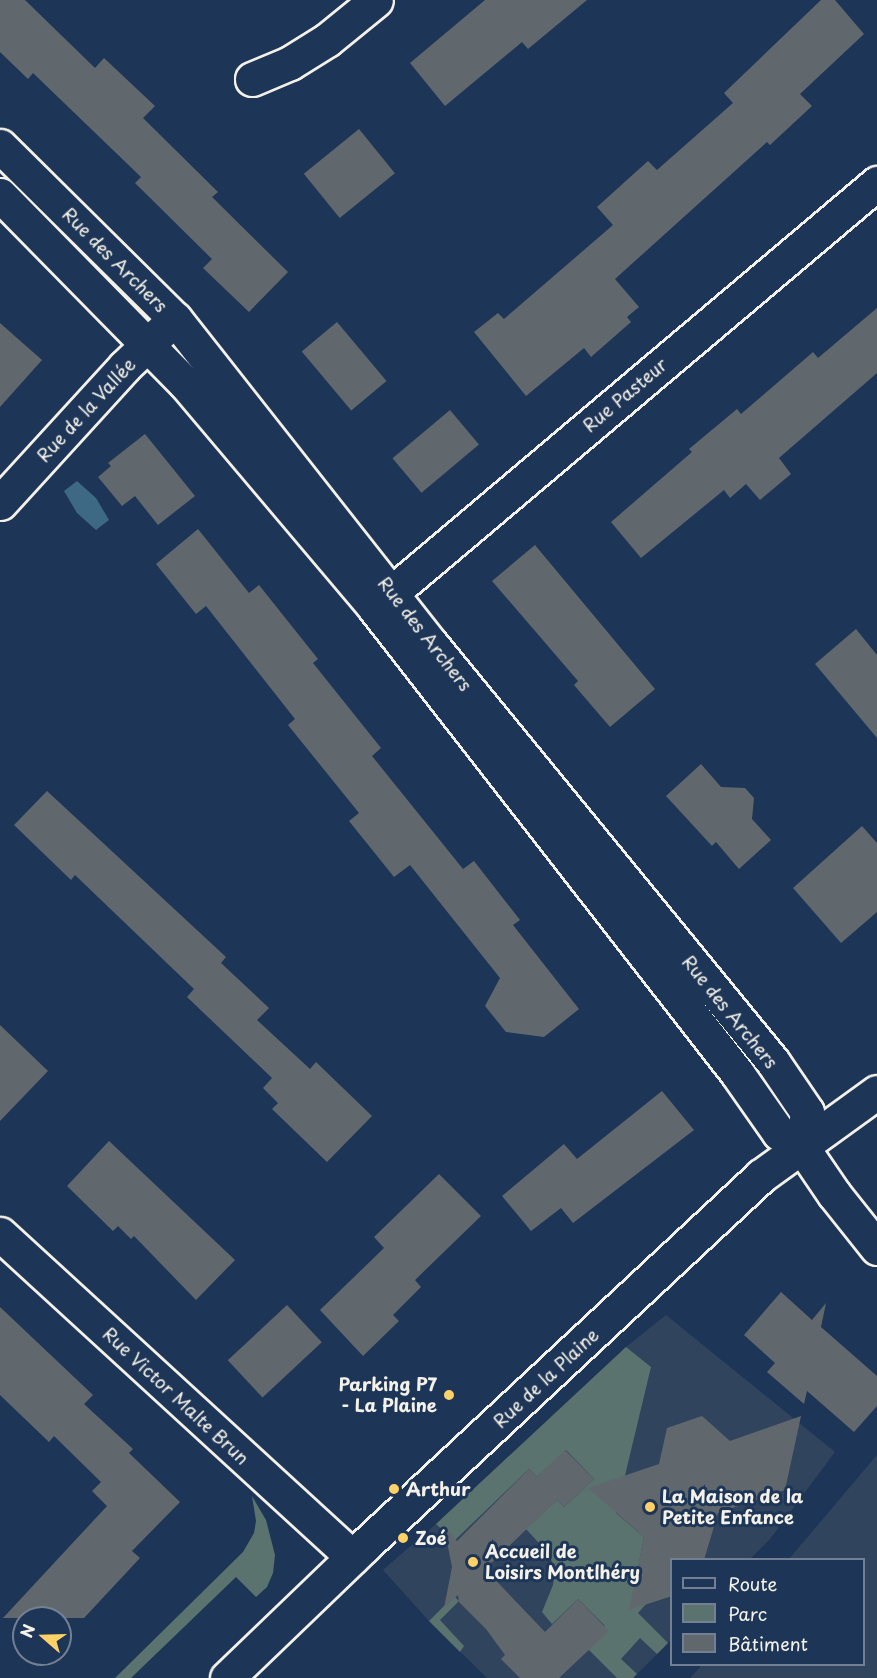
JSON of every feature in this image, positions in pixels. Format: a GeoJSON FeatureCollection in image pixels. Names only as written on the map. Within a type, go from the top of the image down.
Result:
{"type":"FeatureCollection","features":[{"type":"Feature","properties":{"kind":"street"},"geometry":{"type":"LineString","coordinates":[[252,79],[290,63],[327,40],[376,0]]}},
{"type":"Feature","properties":{"kind":"street","name":"Rue des Archers"},"geometry":{"type":"LineString","coordinates":[[0,146],[175,319],[383,600]]}},
{"type":"Feature","properties":{"kind":"street","name":"Rue Pasteur"},"geometry":{"type":"LineString","coordinates":[[383,600],[877,183]]}},
{"type":"Feature","properties":{"kind":"street","name":"Rue des Archers"},"geometry":{"type":"LineString","coordinates":[[0,195],[148,344],[383,600],[439,654],[773,1062],[807,1112],[802,1147]]}},
{"type":"Feature","properties":{"kind":"street","name":"Rue de la Vallée"},"geometry":{"type":"LineString","coordinates":[[0,503],[148,344],[175,319]]}},
{"type":"Feature","properties":{"kind":"street","name":"Rue de la Plaine"},"geometry":{"type":"LineString","coordinates":[[227,1678],[352,1557],[761,1176],[877,1092]]}},
{"type":"Feature","properties":{"kind":"street"},"geometry":{"type":"LineString","coordinates":[[802,1147],[834,1194],[877,1248]]}},
{"type":"Feature","properties":{"kind":"street","name":"Rue Victor Malte Brun"},"geometry":{"type":"LineString","coordinates":[[0,1234],[352,1557]]}},
{"type":"Feature","properties":{"kind":"shaded area"},"geometry":{"type":"Polygon","coordinates":[[[77,481],[96,498],[109,520],[96,530],[77,513],[64,491],[77,481]]]}},
{"type":"Feature","properties":{"kind":"shaded area"},"geometry":{"type":"Polygon","coordinates":[[[666,1315],[835,1452],[770,1539],[751,1558],[670,1558],[670,1641],[633,1678],[487,1678],[429,1621],[383,1570],[436,1524],[626,1347],[666,1315]]]}},
{"type":"Feature","properties":{"kind":"shaded area"},"geometry":{"type":"Polygon","coordinates":[[[877,1455],[877,1678],[690,1678],[701,1666],[865,1666],[865,1558],[790,1558],[877,1455]]]}},
{"type":"Feature","properties":{"kind":"green space"},"geometry":{"type":"Polygon","coordinates":[[[626,1347],[651,1367],[616,1513],[644,1537],[637,1573],[657,1592],[638,1613],[668,1643],[657,1654],[640,1638],[621,1659],[637,1674],[633,1678],[617,1678],[584,1645],[605,1626],[578,1599],[552,1624],[542,1612],[553,1585],[555,1570],[549,1554],[526,1529],[557,1500],[564,1507],[594,1479],[566,1450],[537,1477],[529,1469],[454,1541],[436,1524],[626,1347]]]}},
{"type":"Feature","properties":{"kind":"green space"},"geometry":{"type":"Polygon","coordinates":[[[252,1496],[266,1520],[275,1555],[273,1573],[267,1587],[256,1597],[236,1577],[131,1678],[115,1678],[243,1552],[254,1533],[256,1521],[252,1496]]]}},
{"type":"Feature","properties":{"kind":"green space"},"geometry":{"type":"Polygon","coordinates":[[[454,1596],[459,1601],[440,1620],[464,1646],[460,1652],[429,1621],[454,1596]]]}},
{"type":"Feature","properties":{"kind":"building"},"geometry":{"type":"Polygon","coordinates":[[[0,0],[25,0],[95,68],[104,58],[155,106],[143,118],[218,192],[212,197],[288,272],[249,312],[203,268],[212,259],[135,183],[141,177],[33,73],[28,79],[0,52],[0,0]]]}},
{"type":"Feature","properties":{"kind":"building"},"geometry":{"type":"Polygon","coordinates":[[[485,0],[587,0],[528,49],[522,42],[445,106],[410,63],[485,0]]]}},
{"type":"Feature","properties":{"kind":"building"},"geometry":{"type":"Polygon","coordinates":[[[821,0],[835,0],[864,34],[800,94],[812,106],[770,145],[767,142],[615,279],[639,307],[627,317],[631,322],[591,357],[584,348],[526,396],[474,332],[498,313],[504,319],[613,225],[597,207],[648,161],[657,170],[733,103],[724,93],[821,0]]]}},
{"type":"Feature","properties":{"kind":"building"},"geometry":{"type":"Polygon","coordinates":[[[359,129],[395,173],[340,218],[304,174],[359,129]]]}},
{"type":"Feature","properties":{"kind":"building"},"geometry":{"type":"Polygon","coordinates":[[[877,308],[877,373],[779,458],[791,474],[760,500],[746,484],[730,498],[724,490],[641,558],[611,522],[692,452],[689,449],[737,409],[741,414],[813,352],[818,358],[877,308]]]}},
{"type":"Feature","properties":{"kind":"building"},"geometry":{"type":"Polygon","coordinates":[[[337,322],[386,381],[351,411],[302,352],[337,322]]]}},
{"type":"Feature","properties":{"kind":"building"},"geometry":{"type":"Polygon","coordinates":[[[0,323],[42,360],[0,407],[0,323]]]}},
{"type":"Feature","properties":{"kind":"building"},"geometry":{"type":"Polygon","coordinates":[[[450,410],[479,444],[421,493],[393,458],[450,410]]]}},
{"type":"Feature","properties":{"kind":"building"},"geometry":{"type":"Polygon","coordinates":[[[145,434],[195,496],[158,525],[135,496],[122,506],[98,477],[111,466],[108,463],[145,434]]]}},
{"type":"Feature","properties":{"kind":"building"},"geometry":{"type":"Polygon","coordinates":[[[198,529],[249,593],[259,585],[318,659],[313,663],[381,748],[372,756],[463,869],[474,861],[520,920],[513,925],[579,1009],[544,1037],[506,1032],[485,1006],[500,978],[410,865],[394,877],[349,821],[359,813],[288,725],[295,719],[206,606],[196,614],[156,564],[198,529]]]}},
{"type":"Feature","properties":{"kind":"building"},"geometry":{"type":"Polygon","coordinates":[[[535,545],[655,689],[610,727],[574,685],[578,681],[492,581],[535,545]]]}},
{"type":"Feature","properties":{"kind":"building"},"geometry":{"type":"Polygon","coordinates":[[[856,629],[877,655],[877,738],[815,664],[856,629]]]}},
{"type":"Feature","properties":{"kind":"building"},"geometry":{"type":"Polygon","coordinates":[[[701,764],[721,787],[745,788],[754,798],[752,819],[771,840],[739,869],[716,842],[712,846],[666,796],[701,764]]]}},
{"type":"Feature","properties":{"kind":"building"},"geometry":{"type":"Polygon","coordinates":[[[47,791],[226,957],[221,963],[269,1008],[257,1020],[310,1069],[316,1062],[372,1116],[327,1162],[272,1109],[278,1103],[263,1088],[272,1078],[187,997],[194,989],[75,875],[71,880],[14,825],[47,791]]]}},
{"type":"Feature","properties":{"kind":"building"},"geometry":{"type":"Polygon","coordinates":[[[862,826],[877,843],[877,912],[841,943],[793,888],[862,826]]]}},
{"type":"Feature","properties":{"kind":"building"},"geometry":{"type":"Polygon","coordinates":[[[0,1025],[48,1071],[0,1121],[0,1025]]]}},
{"type":"Feature","properties":{"kind":"building"},"geometry":{"type":"Polygon","coordinates":[[[662,1091],[694,1130],[573,1223],[561,1208],[531,1231],[502,1196],[564,1144],[577,1159],[662,1091]]]}},
{"type":"Feature","properties":{"kind":"building"},"geometry":{"type":"Polygon","coordinates":[[[109,1141],[235,1260],[196,1300],[134,1236],[131,1239],[118,1226],[113,1231],[67,1186],[109,1141]]]}},
{"type":"Feature","properties":{"kind":"building"},"geometry":{"type":"Polygon","coordinates":[[[439,1174],[481,1216],[415,1280],[421,1287],[393,1315],[399,1321],[363,1356],[320,1310],[384,1248],[374,1237],[439,1174]]]}},
{"type":"Feature","properties":{"kind":"building"},"geometry":{"type":"Polygon","coordinates":[[[781,1292],[812,1320],[826,1303],[821,1327],[877,1376],[877,1406],[854,1432],[807,1391],[804,1404],[767,1372],[775,1363],[744,1335],[781,1292]]]}},
{"type":"Feature","properties":{"kind":"building"},"geometry":{"type":"Polygon","coordinates":[[[287,1305],[322,1342],[263,1398],[228,1360],[287,1305]]]}},
{"type":"Feature","properties":{"kind":"building"},"geometry":{"type":"Polygon","coordinates":[[[0,1307],[93,1395],[84,1404],[133,1449],[129,1453],[180,1502],[132,1551],[140,1558],[84,1618],[72,1618],[72,1606],[14,1606],[107,1506],[92,1491],[101,1482],[54,1436],[49,1442],[0,1395],[0,1307]]]}},
{"type":"Feature","properties":{"kind":"building","name":"La Maison de la Petite Enfance"},"geometry":{"type":"Polygon","coordinates":[[[702,1416],[730,1441],[801,1416],[785,1490],[718,1513],[705,1558],[670,1558],[670,1597],[629,1610],[644,1537],[588,1488],[659,1464],[667,1428],[702,1416]]]}},
{"type":"Feature","properties":{"kind":"building","name":"Accueil de Loisirs Montlhéry"},"geometry":{"type":"Polygon","coordinates":[[[565,1450],[594,1479],[564,1507],[557,1500],[485,1569],[545,1632],[578,1599],[609,1631],[559,1678],[520,1678],[501,1659],[505,1655],[486,1629],[459,1602],[458,1595],[444,1608],[452,1567],[444,1527],[457,1541],[529,1469],[537,1477],[565,1450]]]}},
{"type":"Feature","properties":{"kind":"building"},"geometry":{"type":"Polygon","coordinates":[[[12,1608],[12,1618],[3,1618],[12,1608]]]}},
{"type":"Feature","properties":{"kind":"place","name":"Parking P7 - La Plaine"},"geometry":{"type":"Point","coordinates":[449,1395]}},
{"type":"Feature","properties":{"kind":"place","name":"Arthur"},"geometry":{"type":"Point","coordinates":[394,1489]}},
{"type":"Feature","properties":{"kind":"place","name":"La Maison de la Petite Enfance"},"geometry":{"type":"Point","coordinates":[650,1507]}},
{"type":"Feature","properties":{"kind":"place","name":"Zoé"},"geometry":{"type":"Point","coordinates":[403,1538]}},
{"type":"Feature","properties":{"kind":"place","name":"Accueil de Loisirs Montlhéry"},"geometry":{"type":"Point","coordinates":[473,1562]}}]}
